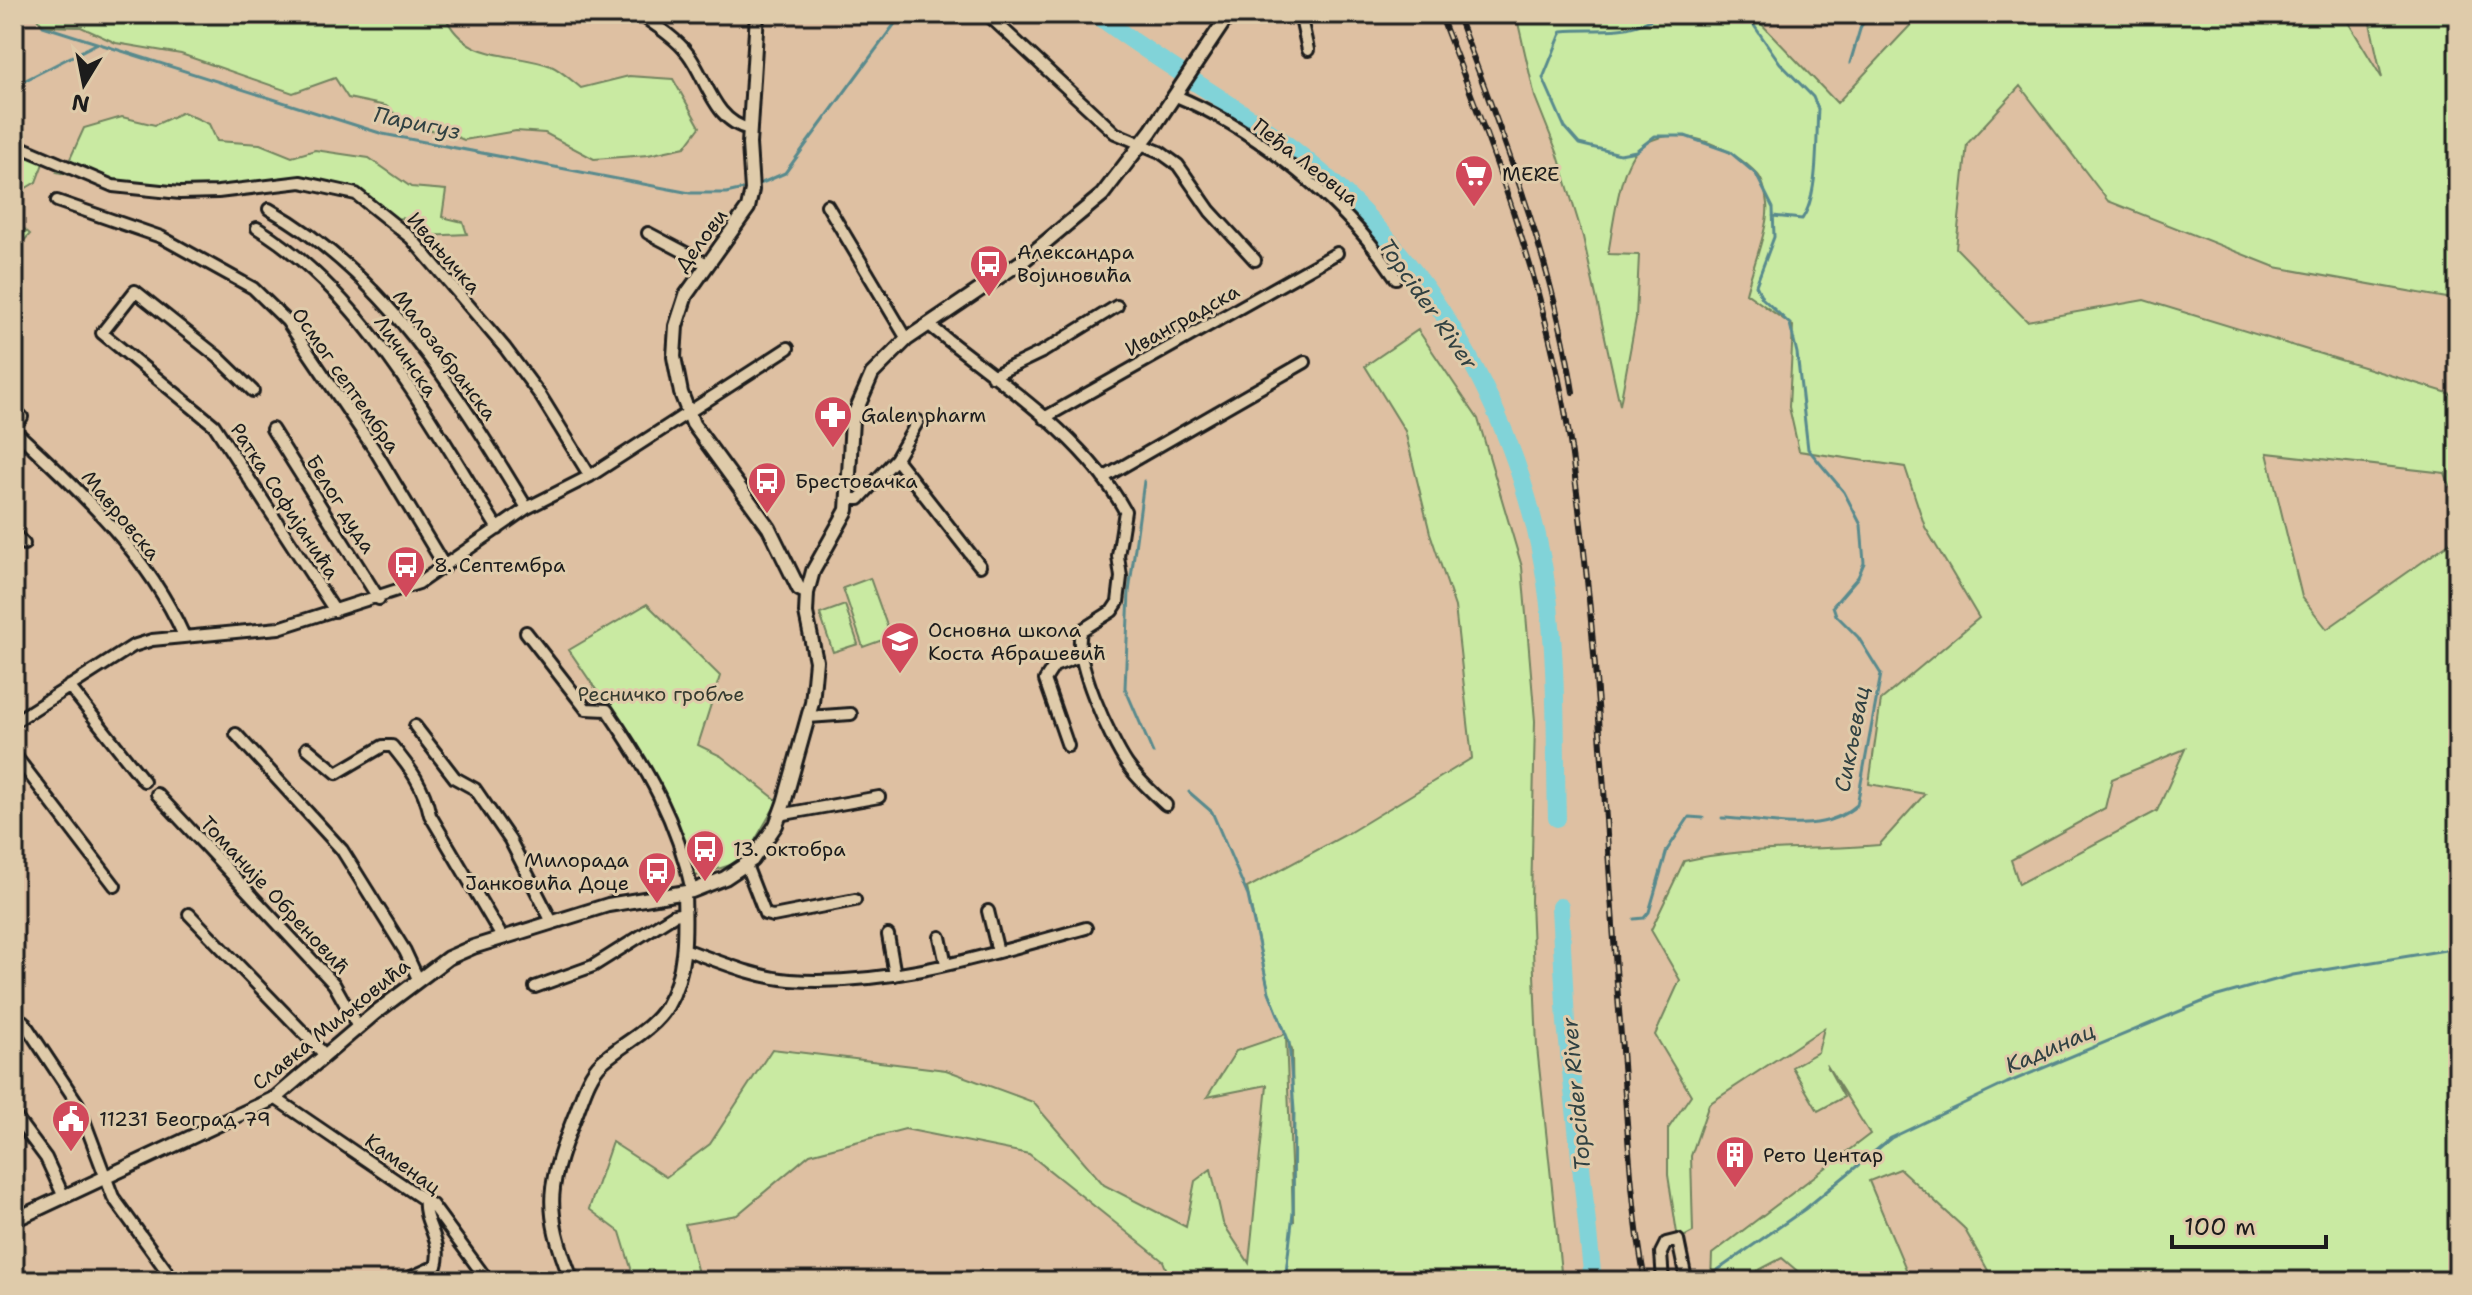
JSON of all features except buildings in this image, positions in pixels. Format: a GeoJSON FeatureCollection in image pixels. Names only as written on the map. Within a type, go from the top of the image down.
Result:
{"type":"FeatureCollection","features":[{"type":"Feature","properties":{"kind":"street"},"geometry":{"type":"LineString","coordinates":[[639,14],[682,47],[716,104],[735,123],[750,129]]}},
{"type":"Feature","properties":{"kind":"street","name":"Делови"},"geometry":{"type":"LineString","coordinates":[[757,14],[750,129],[752,190],[744,217],[686,295],[676,326],[674,357],[688,414],[769,528],[799,589],[807,593]]}},
{"type":"Feature","properties":{"kind":"street"},"geometry":{"type":"LineString","coordinates":[[987,14],[1115,133],[1142,144],[1178,165],[1210,211],[1255,260]]}},
{"type":"Feature","properties":{"kind":"street"},"geometry":{"type":"LineString","coordinates":[[688,892],[746,865],[768,837],[779,815],[808,717],[816,668],[806,613],[807,593],[813,571],[842,525],[850,499],[851,430],[857,403],[872,374],[907,339],[1063,230],[1102,195],[1178,93],[1229,14]]}},
{"type":"Feature","properties":{"kind":"street"},"geometry":{"type":"LineString","coordinates":[[1300,14],[1308,50]]}},
{"type":"Feature","properties":{"kind":"street","name":"Пеђа Леовца"},"geometry":{"type":"LineString","coordinates":[[1178,93],[1291,167],[1350,219],[1396,278]]}},
{"type":"Feature","properties":{"kind":"street","name":"Ивањичка"},"geometry":{"type":"LineString","coordinates":[[14,144],[113,186],[180,193],[218,192],[301,182],[356,194],[373,204],[411,238],[505,348],[540,395],[590,476]]}},
{"type":"Feature","properties":{"kind":"street","name":"Осмог септембра"},"geometry":{"type":"LineString","coordinates":[[57,201],[138,227],[221,268],[253,288],[287,321],[376,452],[445,567]]}},
{"type":"Feature","properties":{"kind":"street"},"geometry":{"type":"LineString","coordinates":[[827,205],[907,339]]}},
{"type":"Feature","properties":{"kind":"street","name":"Малозабранска"},"geometry":{"type":"LineString","coordinates":[[269,209],[317,237],[366,281],[432,363],[483,435],[527,508]]}},
{"type":"Feature","properties":{"kind":"street","name":"Личинска"},"geometry":{"type":"LineString","coordinates":[[257,228],[295,254],[357,318],[446,445],[498,529]]}},
{"type":"Feature","properties":{"kind":"street"},"geometry":{"type":"LineString","coordinates":[[648,233],[707,264]]}},
{"type":"Feature","properties":{"kind":"street","name":"Иванградска"},"geometry":{"type":"LineString","coordinates":[[1044,418],[1337,253]]}},
{"type":"Feature","properties":{"kind":"street","name":"Ратка Софијанића"},"geometry":{"type":"LineString","coordinates":[[253,391],[218,357],[135,291],[102,333],[220,432],[335,611]]}},
{"type":"Feature","properties":{"kind":"street"},"geometry":{"type":"LineString","coordinates":[[992,376],[1044,351],[1117,306]]}},
{"type":"Feature","properties":{"kind":"street"},"geometry":{"type":"LineString","coordinates":[[928,324],[1044,418],[1103,478],[1125,511],[1118,556],[1120,595],[1112,611],[1082,630],[1080,656],[1122,756],[1137,777],[1166,805]]}},
{"type":"Feature","properties":{"kind":"street"},"geometry":{"type":"LineString","coordinates":[[16,716],[133,646],[184,636],[269,630],[379,599],[419,583],[527,508],[590,476],[788,348]]}},
{"type":"Feature","properties":{"kind":"street"},"geometry":{"type":"LineString","coordinates":[[1103,478],[1305,362]]}},
{"type":"Feature","properties":{"kind":"street","name":"Мавровска"},"geometry":{"type":"LineString","coordinates":[[16,421],[106,519],[164,595],[184,636]]}},
{"type":"Feature","properties":{"kind":"street"},"geometry":{"type":"LineString","coordinates":[[850,499],[863,496],[896,459],[918,421]]}},
{"type":"Feature","properties":{"kind":"street","name":"Белог дуда"},"geometry":{"type":"LineString","coordinates":[[272,429],[379,599]]}},
{"type":"Feature","properties":{"kind":"street"},"geometry":{"type":"LineString","coordinates":[[896,459],[980,566]]}},
{"type":"Feature","properties":{"kind":"street"},"geometry":{"type":"LineString","coordinates":[[14,534],[24,544]]}},
{"type":"Feature","properties":{"kind":"street"},"geometry":{"type":"LineString","coordinates":[[526,632],[586,709],[607,710],[652,776],[684,856],[688,892],[684,949],[676,985],[662,1013],[601,1063],[592,1075],[556,1165],[550,1202],[553,1228],[572,1281]]}},
{"type":"Feature","properties":{"kind":"street"},"geometry":{"type":"LineString","coordinates":[[1068,746],[1045,680],[1054,666],[1080,656]]}},
{"type":"Feature","properties":{"kind":"street"},"geometry":{"type":"LineString","coordinates":[[69,686],[144,781]]}},
{"type":"Feature","properties":{"kind":"street"},"geometry":{"type":"LineString","coordinates":[[808,717],[851,714]]}},
{"type":"Feature","properties":{"kind":"street"},"geometry":{"type":"LineString","coordinates":[[415,726],[457,780],[475,789],[510,840],[552,922]]}},
{"type":"Feature","properties":{"kind":"street"},"geometry":{"type":"LineString","coordinates":[[236,734],[342,850],[405,951],[418,979]]}},
{"type":"Feature","properties":{"kind":"street"},"geometry":{"type":"LineString","coordinates":[[307,748],[337,773],[383,746],[392,746],[417,778],[428,799],[430,815],[502,937]]}},
{"type":"Feature","properties":{"kind":"street"},"geometry":{"type":"LineString","coordinates":[[14,754],[115,886]]}},
{"type":"Feature","properties":{"kind":"street","name":"Томаније Обреновић"},"geometry":{"type":"LineString","coordinates":[[157,794],[334,984],[358,1027]]}},
{"type":"Feature","properties":{"kind":"street"},"geometry":{"type":"LineString","coordinates":[[779,815],[879,797]]}},
{"type":"Feature","properties":{"kind":"street"},"geometry":{"type":"LineString","coordinates":[[746,865],[765,914],[773,916],[855,900]]}},
{"type":"Feature","properties":{"kind":"street","name":"Славка Миљковића"},"geometry":{"type":"LineString","coordinates":[[14,1220],[275,1098],[358,1027],[448,958],[502,937],[608,905],[688,892]]}},
{"type":"Feature","properties":{"kind":"street"},"geometry":{"type":"LineString","coordinates":[[988,911],[998,952]]}},
{"type":"Feature","properties":{"kind":"street"},"geometry":{"type":"LineString","coordinates":[[535,987],[593,966],[674,915],[685,913]]}},
{"type":"Feature","properties":{"kind":"street"},"geometry":{"type":"LineString","coordinates":[[189,914],[325,1055]]}},
{"type":"Feature","properties":{"kind":"street"},"geometry":{"type":"LineString","coordinates":[[684,949],[738,968],[790,980],[857,980],[946,964],[1086,928]]}},
{"type":"Feature","properties":{"kind":"street"},"geometry":{"type":"LineString","coordinates":[[888,935],[895,975]]}},
{"type":"Feature","properties":{"kind":"street"},"geometry":{"type":"LineString","coordinates":[[940,937],[946,964]]}},
{"type":"Feature","properties":{"kind":"street"},"geometry":{"type":"LineString","coordinates":[[23,1021],[78,1104],[113,1197],[174,1281]]}},
{"type":"Feature","properties":{"kind":"street","name":"Каменац"},"geometry":{"type":"LineString","coordinates":[[275,1098],[425,1199],[443,1215],[488,1281]]}},
{"type":"Feature","properties":{"kind":"street"},"geometry":{"type":"LineString","coordinates":[[14,1115],[46,1158],[63,1195]]}},
{"type":"Feature","properties":{"kind":"street"},"geometry":{"type":"LineString","coordinates":[[402,1281],[436,1266],[438,1259],[437,1239],[425,1199]]}},
{"type":"Feature","properties":{"kind":"street"},"geometry":{"type":"LineString","coordinates":[[1663,1281],[1661,1249],[1666,1243],[1678,1240],[1686,1279]]}},
{"type":"Feature","properties":{"kind":"green space"},"geometry":{"type":"Polygon","coordinates":[[[34,14],[444,14],[453,29],[476,48],[551,66],[581,88],[629,76],[673,79],[700,127],[685,147],[648,155],[594,159],[545,133],[516,131],[464,140],[445,132],[410,127],[386,106],[348,98],[335,78],[293,93],[181,54],[116,43],[81,27],[43,26],[34,14]]]}},
{"type":"Feature","properties":{"kind":"green space"},"geometry":{"type":"Polygon","coordinates":[[[1516,14],[1752,14],[1837,103],[1921,14],[2343,14],[2382,78],[2368,14],[2458,14],[2458,300],[2275,267],[2108,201],[2020,86],[1967,144],[1956,248],[2027,321],[2144,300],[2458,396],[2458,505],[2445,473],[2267,453],[2302,597],[2327,629],[2458,537],[2458,1281],[1994,1281],[1964,1228],[1900,1169],[1869,1181],[1911,1281],[1809,1281],[1782,1258],[1738,1281],[1711,1281],[1712,1254],[1870,1134],[1826,1064],[1844,1097],[1818,1111],[1792,1067],[1818,1052],[1824,1028],[1709,1104],[1691,1156],[1693,1232],[1678,1240],[1668,1175],[1668,1129],[1691,1095],[1655,1035],[1680,980],[1651,930],[1684,861],[1757,851],[1879,845],[1925,794],[1869,784],[1881,700],[1979,618],[1925,527],[1905,467],[1799,451],[1789,407],[1793,326],[1746,293],[1766,223],[1767,204],[1763,185],[1747,164],[1701,140],[1667,136],[1652,140],[1631,158],[1621,183],[1608,254],[1639,255],[1636,318],[1620,405],[1583,237],[1557,152],[1535,97],[1516,14]],[[2185,749],[2112,779],[2105,808],[2011,860],[2019,884],[2157,811],[2185,749]]]}},
{"type":"Feature","properties":{"kind":"green space"},"geometry":{"type":"Polygon","coordinates":[[[183,112],[209,124],[217,141],[260,144],[292,157],[315,150],[369,158],[411,187],[446,190],[442,217],[463,222],[467,234],[425,236],[421,224],[402,218],[391,220],[369,204],[327,189],[307,187],[241,192],[175,190],[116,184],[57,172],[70,159],[84,128],[122,117],[155,125],[183,112]]]}},
{"type":"Feature","properties":{"kind":"green space"},"geometry":{"type":"Polygon","coordinates":[[[14,144],[45,158],[36,182],[16,194],[15,221],[30,234],[21,244],[14,242],[14,144]]]}},
{"type":"Feature","properties":{"kind":"green space"},"geometry":{"type":"Polygon","coordinates":[[[1418,330],[1478,419],[1522,567],[1535,721],[1531,901],[1537,1047],[1562,1281],[1171,1281],[1163,1261],[1029,1154],[905,1129],[810,1154],[737,1215],[685,1224],[700,1281],[631,1281],[634,1278],[620,1232],[589,1209],[612,1142],[666,1177],[710,1144],[772,1049],[946,1070],[1033,1102],[1104,1185],[1186,1227],[1195,1181],[1211,1169],[1223,1223],[1249,1263],[1267,1085],[1207,1097],[1236,1051],[1286,1034],[1269,992],[1247,888],[1347,834],[1472,758],[1455,607],[1430,533],[1405,431],[1365,366],[1418,330]],[[1286,1037],[1294,1222],[1292,1050],[1286,1037]]]}},
{"type":"Feature","properties":{"kind":"green space"},"geometry":{"type":"Polygon","coordinates":[[[870,578],[891,637],[863,647],[843,588],[870,578]]]}},
{"type":"Feature","properties":{"kind":"green space","name":"Ресничко гробље"},"geometry":{"type":"Polygon","coordinates":[[[647,604],[720,676],[698,745],[721,756],[778,801],[743,861],[693,877],[652,772],[569,650],[647,604]]]}},
{"type":"Feature","properties":{"kind":"green space"},"geometry":{"type":"Polygon","coordinates":[[[845,605],[858,644],[833,652],[820,614],[845,605]]]}},
{"type":"Feature","properties":{"kind":"waterway","name":"Паригуз"},"geometry":{"type":"LineString","coordinates":[[755,186],[785,173],[902,14]]}},
{"type":"Feature","properties":{"kind":"waterway","name":"Topcider River"},"geometry":{"type":"LineString","coordinates":[[1096,14],[1280,139],[1356,205],[1402,256],[1442,312],[1477,372],[1506,435],[1528,501],[1543,568],[1554,659],[1557,818]]}},
{"type":"Feature","properties":{"kind":"waterway","name":"Сикљевац"},"geometry":{"type":"LineString","coordinates":[[1661,14],[1636,26],[1613,30],[1562,31],[1543,78],[1565,128],[1579,144],[1620,154],[1636,151],[1655,136],[1685,136],[1730,152],[1756,174],[1773,208],[1774,237],[1756,285],[1762,298],[1790,324],[1797,353],[1808,449],[1844,492],[1861,525],[1864,563],[1858,577],[1833,606],[1836,615],[1858,637],[1881,674],[1857,805],[1842,815],[1809,824],[1722,818]]}},
{"type":"Feature","properties":{"kind":"waterway","name":"Сикљевац"},"geometry":{"type":"LineString","coordinates":[[1681,14],[1697,17],[1700,14]]}},
{"type":"Feature","properties":{"kind":"waterway","name":"Сикљевац"},"geometry":{"type":"LineString","coordinates":[[1746,14],[1780,63],[1813,97],[1818,109],[1814,182],[1807,209],[1802,219],[1773,216]]}},
{"type":"Feature","properties":{"kind":"waterway"},"geometry":{"type":"LineString","coordinates":[[1850,63],[1861,26],[1870,14]]}},
{"type":"Feature","properties":{"kind":"waterway","name":"Паригуз"},"geometry":{"type":"LineString","coordinates":[[43,26],[383,134],[690,193],[726,193],[748,188]]}},
{"type":"Feature","properties":{"kind":"waterway","name":"Паригуз"},"geometry":{"type":"LineString","coordinates":[[14,86],[96,44]]}},
{"type":"Feature","properties":{"kind":"waterway"},"geometry":{"type":"LineString","coordinates":[[1144,481],[1129,592],[1125,688],[1153,753]]}},
{"type":"Feature","properties":{"kind":"waterway"},"geometry":{"type":"LineString","coordinates":[[1189,792],[1212,812],[1248,896],[1269,992],[1289,1042],[1294,1110],[1293,1213],[1285,1281]]}},
{"type":"Feature","properties":{"kind":"waterway","name":"Сикљевац"},"geometry":{"type":"LineString","coordinates":[[1634,919],[1644,918],[1649,912],[1667,850],[1689,817],[1703,818]]}},
{"type":"Feature","properties":{"kind":"waterway","name":"Topcider River"},"geometry":{"type":"LineString","coordinates":[[1560,907],[1566,1023],[1593,1281]]}},
{"type":"Feature","properties":{"kind":"waterway","name":"Кадинац"},"geometry":{"type":"LineString","coordinates":[[1702,1281],[1805,1209],[1891,1138],[2007,1083],[2214,997],[2293,975],[2458,948]]}},
{"type":"Feature","properties":{"kind":"railway"},"geometry":{"type":"LineString","coordinates":[[1440,14],[1480,117],[1532,273],[1547,326],[1569,435],[1588,584],[1630,1159],[1645,1281]]}},
{"type":"Feature","properties":{"kind":"railway"},"geometry":{"type":"LineString","coordinates":[[1457,14],[1525,200],[1553,295],[1573,392]]}},
{"type":"Feature","properties":{"kind":"place","name":"MERE"},"geometry":{"type":"Point","coordinates":[1474,208]}},
{"type":"Feature","properties":{"kind":"place","name":"Александра Војиновића"},"geometry":{"type":"Point","coordinates":[989,298]}},
{"type":"Feature","properties":{"kind":"place","name":"Galen pharm"},"geometry":{"type":"Point","coordinates":[833,449]}},
{"type":"Feature","properties":{"kind":"place","name":"Брестовачка"},"geometry":{"type":"Point","coordinates":[767,515]}},
{"type":"Feature","properties":{"kind":"place","name":"8. Септембра"},"geometry":{"type":"Point","coordinates":[406,599]}},
{"type":"Feature","properties":{"kind":"place","name":"Основна школа Коста Абрашевић"},"geometry":{"type":"Point","coordinates":[900,675]}},
{"type":"Feature","properties":{"kind":"place","name":"13. октобра"},"geometry":{"type":"Point","coordinates":[705,883]}},
{"type":"Feature","properties":{"kind":"place","name":"Милорада Јанковића Доце"},"geometry":{"type":"Point","coordinates":[657,905]}},
{"type":"Feature","properties":{"kind":"place","name":"11231 Београд 79"},"geometry":{"type":"Point","coordinates":[71,1153]}},
{"type":"Feature","properties":{"kind":"place","name":"Рето Центар"},"geometry":{"type":"Point","coordinates":[1735,1189]}}]}
